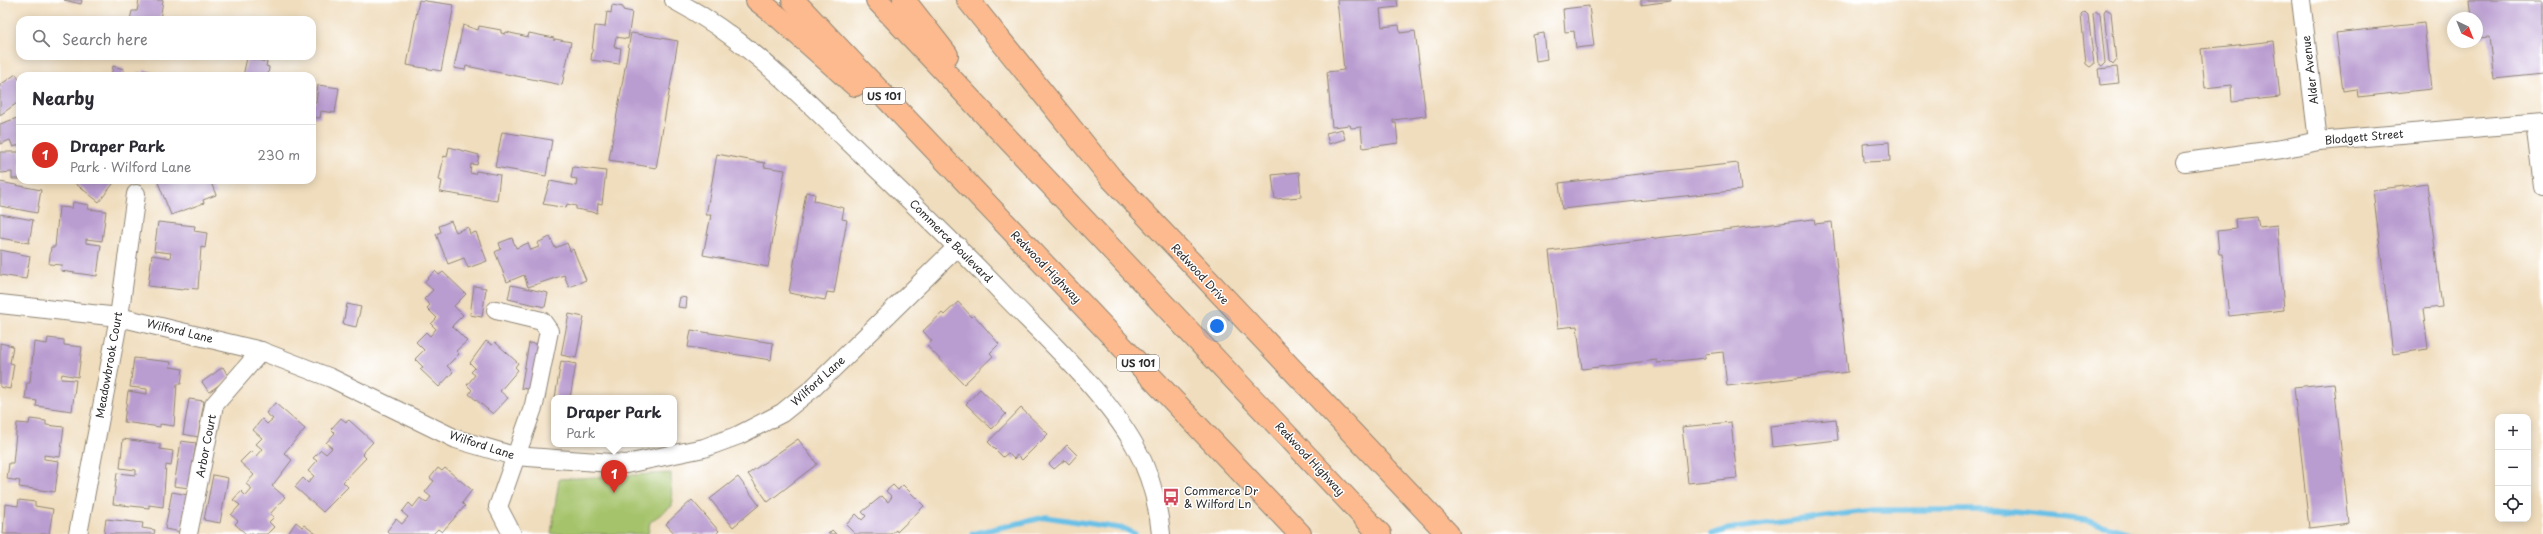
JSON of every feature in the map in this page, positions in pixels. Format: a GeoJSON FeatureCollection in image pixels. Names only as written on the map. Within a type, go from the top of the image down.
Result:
{"type":"FeatureCollection","features":[{"type":"Feature","properties":{"kind":"main road"},"geometry":{"type":"LineString","coordinates":[[757,0],[787,24],[975,192]]}},
{"type":"Feature","properties":{"kind":"main road","name":"Redwood Highway"},"geometry":{"type":"LineString","coordinates":[[793,0],[1300,534]]}},
{"type":"Feature","properties":{"kind":"main road","name":"Redwood Highway"},"geometry":{"type":"LineString","coordinates":[[877,0],[1032,162],[1380,534]]}},
{"type":"Feature","properties":{"kind":"main road"},"geometry":{"type":"LineString","coordinates":[[904,0],[1032,162]]}},
{"type":"Feature","properties":{"kind":"main road","name":"Redwood Drive"},"geometry":{"type":"LineString","coordinates":[[968,0],[1110,178],[1448,534]]}},
{"type":"Feature","properties":{"kind":"street","name":"Commerce Boulevard"},"geometry":{"type":"LineString","coordinates":[[674,0],[730,34],[780,74],[958,246],[1076,369],[1123,426],[1146,468],[1159,513],[1161,534]]}},
{"type":"Feature","properties":{"kind":"street","name":"Alder Avenue"},"geometry":{"type":"LineString","coordinates":[[2301,0],[2318,141]]}},
{"type":"Feature","properties":{"kind":"street","name":"Blodgett Street"},"geometry":{"type":"LineString","coordinates":[[2185,162],[2282,150],[2318,141],[2539,122]]}},
{"type":"Feature","properties":{"kind":"street"},"geometry":{"type":"LineString","coordinates":[[2539,122],[2543,186]]}},
{"type":"Feature","properties":{"kind":"street","name":"Meadowbrook Court"},"geometry":{"type":"LineString","coordinates":[[78,534],[119,317],[136,194]]}},
{"type":"Feature","properties":{"kind":"street","name":"Wilford Lane"},"geometry":{"type":"LineString","coordinates":[[0,304],[119,317],[261,351],[331,378],[456,439],[514,456],[626,464],[704,448],[746,432],[766,422],[804,397],[958,246]]}},
{"type":"Feature","properties":{"kind":"street"},"geometry":{"type":"LineString","coordinates":[[496,310],[542,321],[549,331],[534,405],[514,456],[498,507],[512,534]]}},
{"type":"Feature","properties":{"kind":"street","name":"Arbor Court"},"geometry":{"type":"LineString","coordinates":[[188,534],[214,405],[261,351]]}},
{"type":"Feature","properties":{"kind":"green space"},"geometry":{"type":"Polygon","coordinates":[[[671,473],[672,506],[650,522],[648,534],[551,534],[559,479],[671,473]]]}},
{"type":"Feature","properties":{"kind":"building"},"geometry":{"type":"Polygon","coordinates":[[[64,0],[82,0],[81,4],[64,0]]]}},
{"type":"Feature","properties":{"kind":"building"},"geometry":{"type":"Polygon","coordinates":[[[139,0],[163,0],[161,16],[131,16],[132,11],[137,11],[139,0]]]}},
{"type":"Feature","properties":{"kind":"building"},"geometry":{"type":"Polygon","coordinates":[[[419,0],[454,5],[441,71],[407,65],[419,0]]]}},
{"type":"Feature","properties":{"kind":"building"},"geometry":{"type":"Polygon","coordinates":[[[1337,0],[1397,0],[1398,7],[1380,9],[1382,27],[1399,25],[1400,33],[1415,31],[1426,116],[1393,120],[1393,123],[1396,123],[1398,143],[1363,148],[1361,127],[1351,128],[1350,125],[1332,127],[1327,72],[1344,70],[1337,0]]]}},
{"type":"Feature","properties":{"kind":"building"},"geometry":{"type":"Polygon","coordinates":[[[1641,0],[1671,0],[1671,1],[1641,5],[1641,0]]]}},
{"type":"Feature","properties":{"kind":"building"},"geometry":{"type":"Polygon","coordinates":[[[2470,0],[2543,0],[2543,74],[2494,79],[2489,37],[2483,38],[2483,12],[2471,12],[2470,0]]]}},
{"type":"Feature","properties":{"kind":"building"},"geometry":{"type":"Polygon","coordinates":[[[612,5],[623,7],[623,10],[632,12],[628,39],[616,37],[614,47],[621,48],[619,64],[591,60],[595,26],[605,27],[607,12],[611,13],[612,5]]]}},
{"type":"Feature","properties":{"kind":"building"},"geometry":{"type":"Polygon","coordinates":[[[1589,6],[1594,46],[1576,48],[1574,31],[1565,32],[1563,9],[1589,6]]]}},
{"type":"Feature","properties":{"kind":"building"},"geometry":{"type":"Polygon","coordinates":[[[2106,9],[2111,12],[2116,61],[2113,65],[2109,61],[2104,12],[2106,9]]]}},
{"type":"Feature","properties":{"kind":"building"},"geometry":{"type":"Polygon","coordinates":[[[2095,11],[2100,14],[2105,63],[2102,66],[2098,63],[2093,14],[2095,11]]]}},
{"type":"Feature","properties":{"kind":"building"},"geometry":{"type":"Polygon","coordinates":[[[2085,12],[2088,15],[2094,64],[2090,67],[2086,64],[2081,15],[2085,12]]]}},
{"type":"Feature","properties":{"kind":"building"},"geometry":{"type":"Polygon","coordinates":[[[2424,23],[2431,89],[2358,97],[2357,89],[2343,91],[2336,33],[2424,23]]]}},
{"type":"Feature","properties":{"kind":"building"},"geometry":{"type":"Polygon","coordinates":[[[463,25],[478,30],[479,26],[501,30],[501,33],[505,34],[506,32],[528,37],[529,33],[554,38],[554,41],[555,39],[571,42],[562,85],[466,66],[465,70],[454,68],[463,25]]]}},
{"type":"Feature","properties":{"kind":"building"},"geometry":{"type":"Polygon","coordinates":[[[631,33],[678,41],[656,168],[609,160],[631,33]]]}},
{"type":"Feature","properties":{"kind":"building"},"geometry":{"type":"Polygon","coordinates":[[[1544,33],[1547,59],[1536,61],[1533,35],[1544,33]]]}},
{"type":"Feature","properties":{"kind":"building"},"geometry":{"type":"Polygon","coordinates":[[[2274,41],[2280,97],[2232,102],[2231,85],[2205,88],[2201,49],[2274,41]]]}},
{"type":"Feature","properties":{"kind":"building"},"geometry":{"type":"Polygon","coordinates":[[[247,60],[267,62],[266,66],[269,67],[268,72],[244,72],[247,60]]]}},
{"type":"Feature","properties":{"kind":"building"},"geometry":{"type":"Polygon","coordinates":[[[113,66],[124,69],[124,72],[112,72],[113,66]]]}},
{"type":"Feature","properties":{"kind":"building"},"geometry":{"type":"Polygon","coordinates":[[[2117,67],[2119,83],[2100,85],[2098,69],[2117,67]]]}},
{"type":"Feature","properties":{"kind":"building"},"geometry":{"type":"Polygon","coordinates":[[[16,74],[16,104],[0,115],[0,85],[16,74]]]}},
{"type":"Feature","properties":{"kind":"building"},"geometry":{"type":"Polygon","coordinates":[[[318,85],[339,88],[335,113],[321,111],[320,118],[316,118],[318,85]]]}},
{"type":"Feature","properties":{"kind":"building"},"geometry":{"type":"Polygon","coordinates":[[[16,118],[16,146],[13,147],[10,140],[0,144],[0,124],[16,118]]]}},
{"type":"Feature","properties":{"kind":"building"},"geometry":{"type":"Polygon","coordinates":[[[1342,129],[1345,139],[1329,144],[1326,133],[1342,129]]]}},
{"type":"Feature","properties":{"kind":"building"},"geometry":{"type":"Polygon","coordinates":[[[502,132],[552,140],[546,176],[495,167],[502,132]]]}},
{"type":"Feature","properties":{"kind":"building"},"geometry":{"type":"Polygon","coordinates":[[[1889,142],[1890,161],[1864,162],[1863,144],[1889,142]]]}},
{"type":"Feature","properties":{"kind":"building"},"geometry":{"type":"Polygon","coordinates":[[[449,147],[479,155],[477,165],[471,164],[470,173],[475,174],[476,171],[500,175],[497,201],[440,192],[442,181],[439,180],[444,156],[447,157],[449,147]]]}},
{"type":"Feature","properties":{"kind":"building"},"geometry":{"type":"Polygon","coordinates":[[[0,152],[16,152],[16,179],[12,179],[12,172],[0,173],[0,152]]]}},
{"type":"Feature","properties":{"kind":"building"},"geometry":{"type":"Polygon","coordinates":[[[717,154],[765,163],[764,167],[785,170],[768,267],[703,255],[711,215],[706,215],[717,154]]]}},
{"type":"Feature","properties":{"kind":"building"},"geometry":{"type":"Polygon","coordinates":[[[1738,163],[1741,190],[1562,209],[1559,183],[1738,163]]]}},
{"type":"Feature","properties":{"kind":"building"},"geometry":{"type":"Polygon","coordinates":[[[573,167],[606,171],[602,204],[598,203],[597,213],[576,209],[576,206],[567,204],[566,208],[543,204],[550,181],[576,186],[577,179],[571,178],[573,167]]]}},
{"type":"Feature","properties":{"kind":"building"},"geometry":{"type":"Polygon","coordinates":[[[1299,172],[1301,197],[1275,199],[1272,175],[1299,172]]]}},
{"type":"Feature","properties":{"kind":"building"},"geometry":{"type":"Polygon","coordinates":[[[0,182],[41,190],[37,213],[0,206],[0,182]]]}},
{"type":"Feature","properties":{"kind":"building"},"geometry":{"type":"Polygon","coordinates":[[[2427,183],[2442,307],[2423,309],[2428,349],[2393,354],[2373,190],[2427,183]]]}},
{"type":"Feature","properties":{"kind":"building"},"geometry":{"type":"Polygon","coordinates":[[[76,184],[113,184],[99,202],[76,184]]]}},
{"type":"Feature","properties":{"kind":"building"},"geometry":{"type":"Polygon","coordinates":[[[159,184],[212,184],[216,195],[203,200],[204,203],[171,215],[159,184]]]}},
{"type":"Feature","properties":{"kind":"building"},"geometry":{"type":"Polygon","coordinates":[[[806,192],[815,194],[814,201],[844,208],[842,219],[847,220],[834,293],[827,292],[825,300],[789,293],[806,192]]]}},
{"type":"Feature","properties":{"kind":"building"},"geometry":{"type":"Polygon","coordinates":[[[73,202],[89,205],[88,209],[106,211],[102,241],[86,239],[86,243],[101,245],[97,276],[61,271],[62,265],[49,264],[51,247],[55,247],[59,207],[72,208],[73,202]]]}},
{"type":"Feature","properties":{"kind":"building"},"geometry":{"type":"Polygon","coordinates":[[[0,214],[33,220],[29,243],[0,238],[0,214]]]}},
{"type":"Feature","properties":{"kind":"building"},"geometry":{"type":"Polygon","coordinates":[[[2257,217],[2259,227],[2277,225],[2284,310],[2229,316],[2222,254],[2219,254],[2217,231],[2236,229],[2235,219],[2257,217]]]}},
{"type":"Feature","properties":{"kind":"building"},"geometry":{"type":"Polygon","coordinates":[[[1814,219],[1815,224],[1832,222],[1848,372],[1727,386],[1723,352],[1705,354],[1705,358],[1657,363],[1657,360],[1582,369],[1577,326],[1558,328],[1549,251],[1814,219]]]}},
{"type":"Feature","properties":{"kind":"building"},"geometry":{"type":"Polygon","coordinates":[[[451,221],[456,232],[468,227],[470,234],[476,232],[487,261],[468,268],[464,258],[448,264],[436,234],[441,232],[439,226],[451,221]]]}},
{"type":"Feature","properties":{"kind":"building"},"geometry":{"type":"Polygon","coordinates":[[[158,222],[195,226],[194,231],[207,233],[205,248],[201,247],[198,289],[184,288],[183,290],[148,286],[152,255],[170,258],[171,253],[154,251],[158,222]]]}},
{"type":"Feature","properties":{"kind":"building"},"geometry":{"type":"Polygon","coordinates":[[[550,237],[555,248],[567,243],[570,251],[573,249],[586,280],[569,287],[564,275],[528,287],[524,275],[507,282],[495,252],[501,249],[499,243],[512,238],[516,248],[528,243],[531,250],[539,247],[537,243],[550,237]]]}},
{"type":"Feature","properties":{"kind":"building"},"geometry":{"type":"Polygon","coordinates":[[[0,250],[30,256],[26,279],[0,275],[0,250]]]}},
{"type":"Feature","properties":{"kind":"building"},"geometry":{"type":"Polygon","coordinates":[[[435,271],[439,275],[443,272],[466,294],[454,306],[463,315],[452,326],[467,341],[456,351],[459,354],[447,366],[453,372],[439,387],[420,369],[423,367],[415,359],[424,350],[416,342],[426,332],[430,336],[436,329],[431,324],[437,318],[427,308],[430,305],[424,299],[433,290],[424,282],[435,271]]]}},
{"type":"Feature","properties":{"kind":"building"},"geometry":{"type":"Polygon","coordinates":[[[511,285],[548,293],[545,307],[508,299],[511,285]]]}},
{"type":"Feature","properties":{"kind":"building"},"geometry":{"type":"Polygon","coordinates":[[[474,286],[486,288],[482,317],[470,315],[474,286]]]}},
{"type":"Feature","properties":{"kind":"building"},"geometry":{"type":"Polygon","coordinates":[[[680,297],[687,298],[686,308],[678,307],[680,297]]]}},
{"type":"Feature","properties":{"kind":"building"},"geometry":{"type":"Polygon","coordinates":[[[958,302],[972,317],[974,315],[999,344],[990,353],[993,356],[964,384],[927,346],[932,341],[923,331],[942,313],[944,315],[958,302]]]}},
{"type":"Feature","properties":{"kind":"building"},"geometry":{"type":"Polygon","coordinates":[[[347,304],[361,307],[356,327],[343,324],[347,304]]]}},
{"type":"Feature","properties":{"kind":"building"},"geometry":{"type":"Polygon","coordinates":[[[569,314],[584,317],[576,358],[561,355],[569,314]]]}},
{"type":"Feature","properties":{"kind":"building"},"geometry":{"type":"Polygon","coordinates":[[[691,330],[773,343],[771,360],[688,347],[691,330]]]}},
{"type":"Feature","properties":{"kind":"building"},"geometry":{"type":"Polygon","coordinates":[[[48,338],[64,340],[64,345],[82,347],[78,377],[62,374],[61,379],[76,380],[72,411],[36,406],[37,401],[25,399],[27,383],[30,383],[34,342],[47,344],[48,338]]]}},
{"type":"Feature","properties":{"kind":"building"},"geometry":{"type":"Polygon","coordinates":[[[486,341],[492,345],[495,342],[518,363],[515,367],[518,370],[500,391],[508,398],[493,414],[469,394],[472,390],[467,385],[475,375],[471,372],[475,368],[470,363],[486,341]]]}},
{"type":"Feature","properties":{"kind":"building"},"geometry":{"type":"Polygon","coordinates":[[[0,343],[13,346],[10,363],[14,364],[10,389],[0,387],[0,343]]]}},
{"type":"Feature","properties":{"kind":"building"},"geometry":{"type":"Polygon","coordinates":[[[529,343],[543,345],[535,390],[521,388],[529,343]]]}},
{"type":"Feature","properties":{"kind":"building"},"geometry":{"type":"Polygon","coordinates":[[[134,358],[171,362],[170,367],[183,369],[181,384],[177,384],[174,426],[160,424],[160,427],[124,422],[128,391],[147,394],[147,389],[130,387],[134,358]]]}},
{"type":"Feature","properties":{"kind":"building"},"geometry":{"type":"Polygon","coordinates":[[[561,361],[576,364],[571,395],[555,395],[561,361]]]}},
{"type":"Feature","properties":{"kind":"building"},"geometry":{"type":"Polygon","coordinates":[[[223,367],[229,378],[209,392],[202,382],[223,367]]]}},
{"type":"Feature","properties":{"kind":"building"},"geometry":{"type":"Polygon","coordinates":[[[2334,383],[2349,523],[2309,528],[2294,387],[2334,383]]]}},
{"type":"Feature","properties":{"kind":"building"},"geometry":{"type":"Polygon","coordinates":[[[980,389],[1006,414],[992,429],[966,404],[980,389]]]}},
{"type":"Feature","properties":{"kind":"building"},"geometry":{"type":"Polygon","coordinates":[[[189,399],[204,401],[198,437],[183,434],[189,399]]]}},
{"type":"Feature","properties":{"kind":"building"},"geometry":{"type":"Polygon","coordinates":[[[275,403],[305,429],[284,453],[292,460],[272,486],[285,497],[270,514],[274,517],[269,522],[274,527],[267,534],[246,534],[235,524],[238,521],[231,515],[240,505],[233,500],[241,491],[246,496],[252,489],[246,484],[254,475],[240,462],[251,451],[256,456],[262,449],[256,444],[262,438],[253,430],[262,419],[267,424],[273,419],[266,413],[275,403]]]}},
{"type":"Feature","properties":{"kind":"building"},"geometry":{"type":"Polygon","coordinates":[[[1021,408],[1048,434],[1022,460],[1017,455],[1014,459],[1008,453],[1003,457],[988,442],[1021,408]]]}},
{"type":"Feature","properties":{"kind":"building"},"geometry":{"type":"Polygon","coordinates":[[[341,418],[346,422],[349,420],[373,442],[362,454],[366,458],[343,482],[348,487],[323,512],[295,487],[303,478],[308,483],[314,476],[308,471],[317,461],[313,458],[321,450],[326,454],[332,448],[326,443],[335,433],[331,429],[341,418]]]}},
{"type":"Feature","properties":{"kind":"building"},"geometry":{"type":"Polygon","coordinates":[[[30,419],[46,421],[46,425],[64,427],[60,457],[44,455],[44,459],[59,461],[55,492],[19,487],[20,481],[7,479],[9,463],[13,463],[17,423],[29,424],[30,419]]]}},
{"type":"Feature","properties":{"kind":"building"},"geometry":{"type":"Polygon","coordinates":[[[1836,419],[1838,440],[1772,447],[1770,426],[1836,419]]]}},
{"type":"Feature","properties":{"kind":"building"},"geometry":{"type":"Polygon","coordinates":[[[1731,422],[1737,478],[1688,483],[1682,427],[1731,422]]]}},
{"type":"Feature","properties":{"kind":"building"},"geometry":{"type":"Polygon","coordinates":[[[123,439],[160,444],[160,449],[173,451],[171,466],[166,465],[163,507],[149,505],[149,508],[113,504],[117,473],[136,475],[136,470],[120,468],[123,439]]]}},
{"type":"Feature","properties":{"kind":"building"},"geometry":{"type":"Polygon","coordinates":[[[798,439],[817,464],[768,502],[748,474],[798,439]]]}},
{"type":"Feature","properties":{"kind":"building"},"geometry":{"type":"Polygon","coordinates":[[[181,441],[196,443],[189,488],[174,486],[181,441]]]}},
{"type":"Feature","properties":{"kind":"building"},"geometry":{"type":"Polygon","coordinates":[[[1067,445],[1077,455],[1069,464],[1065,460],[1054,469],[1049,464],[1067,445]]]}},
{"type":"Feature","properties":{"kind":"building"},"geometry":{"type":"Polygon","coordinates":[[[438,468],[442,471],[445,468],[472,490],[462,503],[465,506],[442,532],[438,529],[433,534],[390,534],[387,531],[396,519],[402,524],[408,517],[402,512],[409,503],[413,507],[420,498],[426,503],[431,497],[425,492],[434,481],[430,478],[438,468]]]}},
{"type":"Feature","properties":{"kind":"building"},"geometry":{"type":"Polygon","coordinates":[[[213,475],[228,478],[220,523],[204,520],[213,475]]]}},
{"type":"Feature","properties":{"kind":"building"},"geometry":{"type":"Polygon","coordinates":[[[738,477],[759,505],[733,527],[710,499],[738,477]]]}},
{"type":"Feature","properties":{"kind":"building"},"geometry":{"type":"Polygon","coordinates":[[[893,485],[898,490],[903,485],[924,506],[897,532],[896,530],[891,534],[855,534],[846,525],[856,514],[862,520],[866,516],[862,512],[882,496],[888,502],[892,497],[886,491],[893,485]]]}},
{"type":"Feature","properties":{"kind":"building"},"geometry":{"type":"Polygon","coordinates":[[[172,492],[188,495],[181,532],[165,529],[172,492]]]}},
{"type":"Feature","properties":{"kind":"building"},"geometry":{"type":"Polygon","coordinates":[[[19,500],[35,502],[35,506],[53,509],[49,534],[3,534],[5,504],[18,506],[19,500]]]}},
{"type":"Feature","properties":{"kind":"building"},"geometry":{"type":"Polygon","coordinates":[[[692,500],[719,531],[716,534],[675,534],[666,524],[692,500]]]}},
{"type":"Feature","properties":{"kind":"building"},"geometry":{"type":"Polygon","coordinates":[[[106,519],[143,523],[142,528],[155,530],[154,534],[104,534],[106,519]]]}},
{"type":"Feature","properties":{"kind":"building"},"geometry":{"type":"Polygon","coordinates":[[[296,522],[302,527],[304,525],[316,534],[288,534],[296,522]]]}},
{"type":"Feature","properties":{"kind":"building"},"geometry":{"type":"Polygon","coordinates":[[[832,530],[836,534],[828,534],[832,530]]]}},
{"type":"Feature","properties":{"kind":"waterway"},"geometry":{"type":"LineString","coordinates":[[1712,534],[1729,529],[1873,510],[1996,510],[2085,520],[2133,534]]}},
{"type":"Feature","properties":{"kind":"waterway"},"geometry":{"type":"LineString","coordinates":[[972,534],[1046,517],[1125,529],[1135,534]]}},
{"type":"Feature","properties":{"kind":"place","name":"Draper Park"},"geometry":{"type":"Point","coordinates":[614,493]}},
{"type":"Feature","properties":{"kind":"place","name":"Commerce Dr & Wilford Ln"},"geometry":{"type":"Point","coordinates":[1171,497]}}]}
